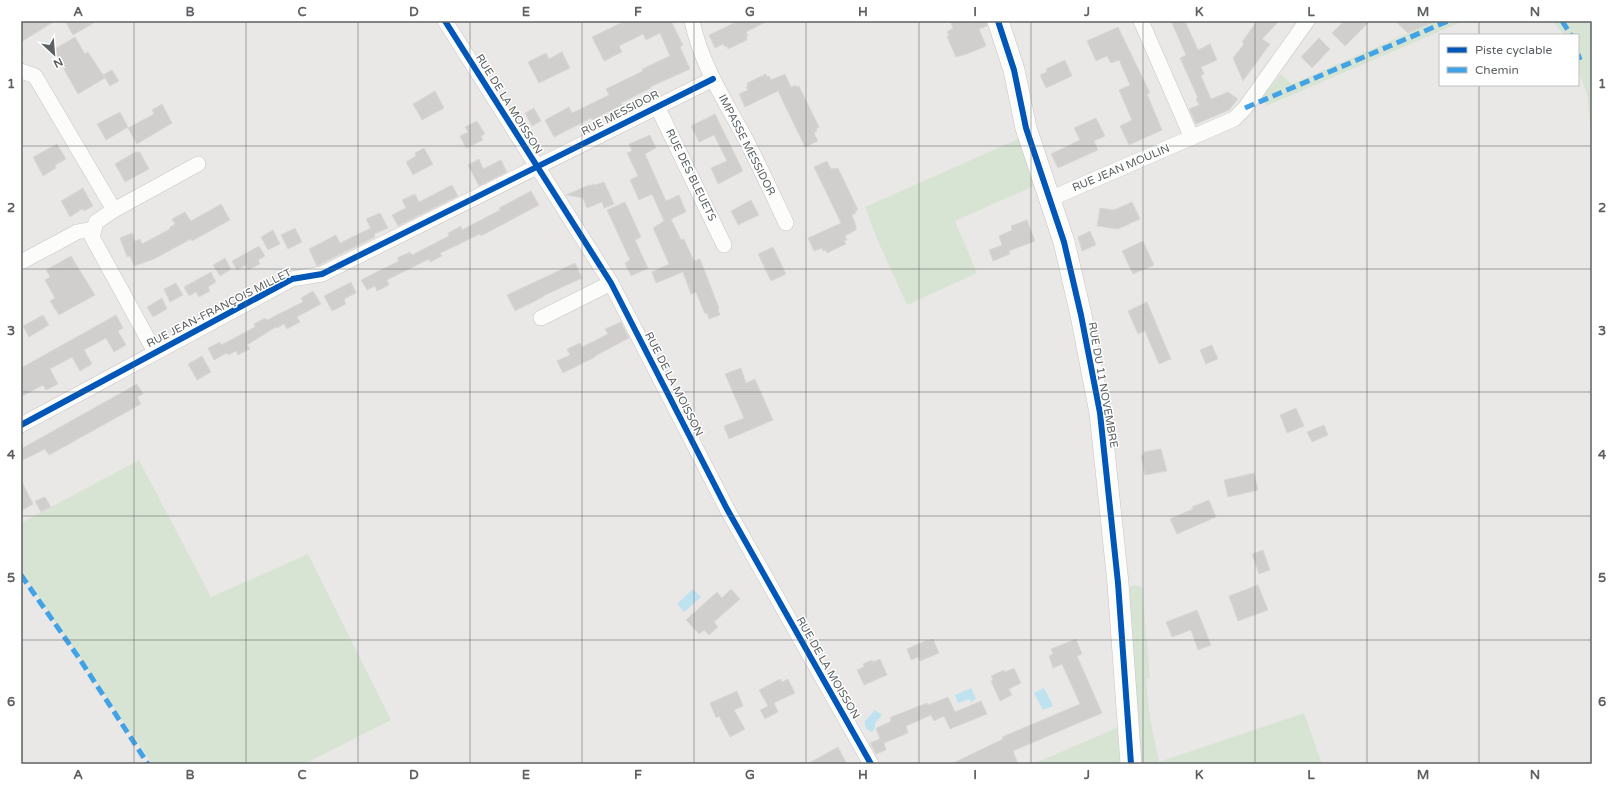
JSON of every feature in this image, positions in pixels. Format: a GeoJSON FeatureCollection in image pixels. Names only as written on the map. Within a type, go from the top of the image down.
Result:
{"type":"FeatureCollection","features":[{"type":"Feature","properties":{"kind":"street","name":"RUE DE LA MOISSON"},"geometry":{"type":"LineString","coordinates":[[445,21],[611,283],[727,509],[871,764]]}},
{"type":"Feature","properties":{"kind":"street","name":"IMPASSE MESSIDOR"},"geometry":{"type":"LineString","coordinates":[[692,21],[696,41],[713,79],[786,223]]}},
{"type":"Feature","properties":{"kind":"street","name":"RUE DU 11 NOVEMBRE"},"geometry":{"type":"LineString","coordinates":[[998,21],[1014,70],[1026,128],[1064,242],[1100,413],[1118,583],[1131,764]]}},
{"type":"Feature","properties":{"kind":"street"},"geometry":{"type":"LineString","coordinates":[[1141,21],[1192,138]]}},
{"type":"Feature","properties":{"kind":"street","name":"RUE JEAN MOULIN"},"geometry":{"type":"LineString","coordinates":[[1049,196],[1060,195],[1234,119],[1245,108],[1307,21]]}},
{"type":"Feature","properties":{"kind":"street"},"geometry":{"type":"LineString","coordinates":[[21,71],[35,76],[114,210]]}},
{"type":"Feature","properties":{"kind":"street","name":"RUE MESSIDOR"},"geometry":{"type":"LineString","coordinates":[[537,166],[713,79]]}},
{"type":"Feature","properties":{"kind":"street","name":"RUE DES BLEUETS"},"geometry":{"type":"LineString","coordinates":[[657,106],[724,245]]}},
{"type":"Feature","properties":{"kind":"street"},"geometry":{"type":"LineString","coordinates":[[155,352],[92,237],[93,229],[96,222],[114,210],[198,164]]}},
{"type":"Feature","properties":{"kind":"street","name":"RUE JEAN-FRANÇOIS MILLET"},"geometry":{"type":"LineString","coordinates":[[21,425],[292,279],[322,274],[537,166]]}},
{"type":"Feature","properties":{"kind":"street"},"geometry":{"type":"LineString","coordinates":[[21,262],[76,232],[93,229]]}},
{"type":"Feature","properties":{"kind":"street"},"geometry":{"type":"LineString","coordinates":[[541,318],[611,283]]}},
{"type":"Feature","properties":{"kind":"green space"},"geometry":{"type":"Polygon","coordinates":[[[1436,21],[1464,21],[1266,106],[1260,94],[1263,88],[1267,91],[1281,74],[1292,84],[1436,21]]]}},
{"type":"Feature","properties":{"kind":"green space"},"geometry":{"type":"Polygon","coordinates":[[[1552,21],[1592,21],[1592,143],[1587,94],[1579,73],[1579,34],[1563,34],[1552,21]]]}},
{"type":"Feature","properties":{"kind":"green space"},"geometry":{"type":"Polygon","coordinates":[[[1018,139],[1036,185],[955,221],[977,273],[907,305],[877,239],[865,207],[1018,139]]]}},
{"type":"Feature","properties":{"kind":"green space"},"geometry":{"type":"Polygon","coordinates":[[[139,460],[211,597],[308,554],[391,720],[304,764],[152,764],[21,571],[21,523],[139,460]]]}},
{"type":"Feature","properties":{"kind":"green space"},"geometry":{"type":"Polygon","coordinates":[[[1134,585],[1142,587],[1150,678],[1146,679],[1150,718],[1159,762],[1304,713],[1322,764],[1138,764],[1127,588],[1134,585]]]}},
{"type":"Feature","properties":{"kind":"green space"},"geometry":{"type":"Polygon","coordinates":[[[1121,726],[1123,764],[1033,764],[1121,726]]]}},
{"type":"Feature","properties":{"kind":"water"},"geometry":{"type":"Polygon","coordinates":[[[693,589],[701,597],[684,612],[677,604],[693,589]]]}},
{"type":"Feature","properties":{"kind":"water"},"geometry":{"type":"Polygon","coordinates":[[[971,688],[976,699],[971,702],[969,699],[958,703],[955,695],[971,688]]]}},
{"type":"Feature","properties":{"kind":"water"},"geometry":{"type":"Polygon","coordinates":[[[1044,688],[1053,706],[1043,710],[1034,693],[1044,688]]]}},
{"type":"Feature","properties":{"kind":"water"},"geometry":{"type":"Polygon","coordinates":[[[875,710],[882,715],[875,723],[875,728],[872,732],[866,728],[865,721],[875,710]]]}},
{"type":"Feature","properties":{"kind":"building"},"geometry":{"type":"Polygon","coordinates":[[[21,21],[55,21],[21,42],[21,21]]]}},
{"type":"Feature","properties":{"kind":"building"},"geometry":{"type":"Polygon","coordinates":[[[65,21],[97,21],[73,35],[65,21]]]}},
{"type":"Feature","properties":{"kind":"building"},"geometry":{"type":"Polygon","coordinates":[[[625,21],[671,21],[683,45],[680,47],[690,69],[650,87],[651,88],[621,103],[622,105],[592,120],[591,118],[554,137],[545,120],[569,107],[572,113],[609,95],[606,89],[643,71],[642,69],[670,56],[660,33],[646,40],[643,34],[619,46],[622,52],[604,61],[592,37],[625,21]]]}},
{"type":"Feature","properties":{"kind":"building"},"geometry":{"type":"Polygon","coordinates":[[[738,21],[768,21],[746,32],[748,36],[746,37],[747,40],[728,49],[727,46],[725,47],[723,44],[715,48],[709,35],[738,21]]]}},
{"type":"Feature","properties":{"kind":"building"},"geometry":{"type":"Polygon","coordinates":[[[950,21],[986,21],[987,26],[979,29],[986,46],[956,57],[947,37],[949,35],[947,32],[953,28],[950,21]]]}},
{"type":"Feature","properties":{"kind":"building"},"geometry":{"type":"Polygon","coordinates":[[[1171,21],[1185,21],[1198,50],[1210,44],[1217,60],[1201,67],[1204,74],[1201,76],[1211,99],[1228,92],[1238,99],[1229,110],[1196,124],[1189,109],[1199,105],[1196,99],[1198,98],[1180,58],[1186,55],[1171,21]]]}},
{"type":"Feature","properties":{"kind":"building"},"geometry":{"type":"Polygon","coordinates":[[[1257,21],[1279,21],[1262,39],[1270,44],[1243,81],[1233,58],[1244,44],[1242,42],[1257,21]]]}},
{"type":"Feature","properties":{"kind":"building"},"geometry":{"type":"Polygon","coordinates":[[[1344,21],[1370,21],[1345,46],[1332,33],[1344,21]]]}},
{"type":"Feature","properties":{"kind":"building"},"geometry":{"type":"Polygon","coordinates":[[[1395,21],[1436,21],[1408,33],[1395,21]]]}},
{"type":"Feature","properties":{"kind":"building"},"geometry":{"type":"Polygon","coordinates":[[[1118,27],[1150,93],[1147,94],[1162,130],[1129,145],[1120,126],[1132,120],[1119,90],[1130,85],[1119,60],[1111,63],[1107,56],[1096,61],[1087,41],[1118,27]]]}},
{"type":"Feature","properties":{"kind":"building"},"geometry":{"type":"Polygon","coordinates":[[[75,37],[85,54],[88,52],[105,78],[78,94],[53,50],[75,37]]]}},
{"type":"Feature","properties":{"kind":"building"},"geometry":{"type":"Polygon","coordinates":[[[1319,38],[1330,49],[1312,68],[1301,57],[1319,38]]]}},
{"type":"Feature","properties":{"kind":"building"},"geometry":{"type":"Polygon","coordinates":[[[562,52],[570,68],[539,83],[528,62],[546,53],[549,59],[562,52]]]}},
{"type":"Feature","properties":{"kind":"building"},"geometry":{"type":"Polygon","coordinates":[[[1065,60],[1072,76],[1046,88],[1040,75],[1047,72],[1046,69],[1065,60]]]}},
{"type":"Feature","properties":{"kind":"building"},"geometry":{"type":"Polygon","coordinates":[[[112,70],[119,81],[110,86],[103,75],[112,70]]]}},
{"type":"Feature","properties":{"kind":"building"},"geometry":{"type":"Polygon","coordinates":[[[766,74],[771,80],[785,74],[791,87],[796,85],[796,87],[799,86],[819,127],[814,133],[818,141],[805,147],[778,91],[745,107],[739,94],[748,90],[746,87],[748,86],[747,83],[766,74]]]}},
{"type":"Feature","properties":{"kind":"building"},"geometry":{"type":"Polygon","coordinates":[[[435,91],[444,108],[422,120],[413,104],[435,91]]]}},
{"type":"Feature","properties":{"kind":"building"},"geometry":{"type":"Polygon","coordinates":[[[162,104],[172,123],[137,144],[128,128],[154,114],[152,110],[162,104]]]}},
{"type":"Feature","properties":{"kind":"building"},"geometry":{"type":"Polygon","coordinates":[[[534,108],[541,121],[532,126],[525,113],[534,108]]]}},
{"type":"Feature","properties":{"kind":"building"},"geometry":{"type":"Polygon","coordinates":[[[120,112],[128,127],[106,140],[97,124],[120,112]]]}},
{"type":"Feature","properties":{"kind":"building"},"geometry":{"type":"Polygon","coordinates":[[[715,114],[743,171],[718,184],[711,168],[727,161],[714,135],[699,142],[691,126],[715,114]]]}},
{"type":"Feature","properties":{"kind":"building"},"geometry":{"type":"Polygon","coordinates":[[[1096,118],[1105,136],[1094,141],[1098,150],[1058,168],[1051,154],[1080,140],[1074,128],[1096,118]]]}},
{"type":"Feature","properties":{"kind":"building"},"geometry":{"type":"Polygon","coordinates":[[[477,121],[485,134],[481,136],[483,140],[466,148],[460,136],[468,132],[465,127],[477,121]]]}},
{"type":"Feature","properties":{"kind":"building"},"geometry":{"type":"Polygon","coordinates":[[[650,135],[656,148],[645,154],[666,201],[679,195],[686,212],[671,219],[681,240],[684,239],[694,261],[700,259],[719,308],[720,315],[709,319],[707,313],[705,314],[696,292],[691,294],[683,272],[656,283],[652,272],[669,264],[653,228],[664,221],[652,194],[639,200],[630,180],[638,176],[627,153],[632,151],[629,144],[650,135]]]}},
{"type":"Feature","properties":{"kind":"building"},"geometry":{"type":"Polygon","coordinates":[[[57,144],[66,159],[55,165],[56,168],[43,176],[33,157],[57,144]]]}},
{"type":"Feature","properties":{"kind":"building"},"geometry":{"type":"Polygon","coordinates":[[[424,148],[433,164],[413,175],[406,162],[416,156],[415,153],[424,148]]]}},
{"type":"Feature","properties":{"kind":"building"},"geometry":{"type":"Polygon","coordinates":[[[135,152],[140,152],[149,169],[125,182],[115,164],[135,152]]]}},
{"type":"Feature","properties":{"kind":"building"},"geometry":{"type":"Polygon","coordinates":[[[479,159],[483,169],[501,160],[507,172],[479,186],[468,165],[479,159]]]}},
{"type":"Feature","properties":{"kind":"building"},"geometry":{"type":"Polygon","coordinates":[[[827,161],[831,169],[838,168],[858,210],[852,215],[856,230],[845,236],[847,240],[844,241],[846,244],[827,253],[826,250],[823,251],[822,248],[814,251],[808,238],[841,223],[814,167],[827,161]]]}},
{"type":"Feature","properties":{"kind":"building"},"geometry":{"type":"Polygon","coordinates":[[[604,182],[614,204],[604,208],[602,202],[587,208],[583,198],[566,195],[589,185],[604,182]]]}},
{"type":"Feature","properties":{"kind":"building"},"geometry":{"type":"Polygon","coordinates":[[[452,185],[458,196],[398,226],[392,215],[406,208],[402,200],[415,194],[419,202],[452,185]]]}},
{"type":"Feature","properties":{"kind":"building"},"geometry":{"type":"Polygon","coordinates":[[[83,188],[93,206],[84,211],[82,209],[70,217],[61,201],[83,188]]]}},
{"type":"Feature","properties":{"kind":"building"},"geometry":{"type":"Polygon","coordinates":[[[531,191],[539,205],[481,236],[480,234],[440,253],[442,256],[430,262],[429,259],[387,280],[389,285],[377,291],[375,286],[367,290],[361,280],[399,261],[397,258],[410,252],[412,255],[449,236],[448,233],[461,226],[462,230],[500,210],[499,208],[531,191]]]}},
{"type":"Feature","properties":{"kind":"building"},"geometry":{"type":"Polygon","coordinates":[[[751,200],[759,215],[738,225],[731,211],[751,200]]]}},
{"type":"Feature","properties":{"kind":"building"},"geometry":{"type":"Polygon","coordinates":[[[625,202],[641,237],[635,240],[648,268],[631,276],[625,263],[630,260],[607,210],[625,202]]]}},
{"type":"Feature","properties":{"kind":"building"},"geometry":{"type":"Polygon","coordinates":[[[1132,202],[1140,219],[1118,229],[1097,226],[1100,208],[1114,210],[1132,202]]]}},
{"type":"Feature","properties":{"kind":"building"},"geometry":{"type":"Polygon","coordinates":[[[221,204],[230,220],[192,241],[191,239],[154,259],[134,266],[130,256],[127,257],[120,238],[132,233],[135,241],[140,239],[142,244],[170,229],[169,228],[175,224],[172,219],[185,212],[191,221],[221,204]]]}},
{"type":"Feature","properties":{"kind":"building"},"geometry":{"type":"Polygon","coordinates":[[[380,213],[388,228],[374,234],[375,237],[317,266],[309,249],[336,235],[340,243],[371,228],[366,219],[380,213]]]}},
{"type":"Feature","properties":{"kind":"building"},"geometry":{"type":"Polygon","coordinates":[[[1027,220],[1035,241],[1009,251],[1010,254],[993,261],[989,250],[1002,245],[999,236],[1012,230],[1011,226],[1027,220]]]}},
{"type":"Feature","properties":{"kind":"building"},"geometry":{"type":"Polygon","coordinates":[[[295,228],[302,242],[288,249],[281,235],[295,228]]]}},
{"type":"Feature","properties":{"kind":"building"},"geometry":{"type":"Polygon","coordinates":[[[273,230],[280,244],[268,250],[261,237],[273,230]]]}},
{"type":"Feature","properties":{"kind":"building"},"geometry":{"type":"Polygon","coordinates":[[[1090,231],[1096,245],[1082,251],[1078,237],[1090,231]]]}},
{"type":"Feature","properties":{"kind":"building"},"geometry":{"type":"Polygon","coordinates":[[[1143,241],[1154,265],[1133,274],[1122,251],[1143,241]]]}},
{"type":"Feature","properties":{"kind":"building"},"geometry":{"type":"Polygon","coordinates":[[[259,246],[265,256],[258,260],[260,264],[248,270],[246,265],[237,270],[232,261],[259,246]]]}},
{"type":"Feature","properties":{"kind":"building"},"geometry":{"type":"Polygon","coordinates":[[[773,247],[786,274],[771,281],[758,254],[773,247]]]}},
{"type":"Feature","properties":{"kind":"building"},"geometry":{"type":"Polygon","coordinates":[[[71,256],[95,295],[59,315],[50,301],[55,298],[45,280],[50,277],[46,270],[71,256]]]}},
{"type":"Feature","properties":{"kind":"building"},"geometry":{"type":"Polygon","coordinates":[[[225,258],[231,269],[220,276],[213,265],[225,258]]]}},
{"type":"Feature","properties":{"kind":"building"},"geometry":{"type":"Polygon","coordinates":[[[575,263],[582,278],[515,311],[507,295],[575,263]]]}},
{"type":"Feature","properties":{"kind":"building"},"geometry":{"type":"Polygon","coordinates":[[[211,272],[216,282],[208,287],[210,291],[199,297],[196,292],[189,296],[184,287],[211,272]]]}},
{"type":"Feature","properties":{"kind":"building"},"geometry":{"type":"Polygon","coordinates":[[[351,282],[356,293],[344,299],[346,304],[332,311],[324,296],[351,282]]]}},
{"type":"Feature","properties":{"kind":"building"},"geometry":{"type":"Polygon","coordinates":[[[176,283],[183,295],[170,302],[164,289],[176,283]]]}},
{"type":"Feature","properties":{"kind":"building"},"geometry":{"type":"Polygon","coordinates":[[[313,291],[321,304],[297,317],[300,322],[287,329],[284,324],[277,328],[276,327],[247,345],[250,349],[238,355],[236,351],[228,355],[227,353],[214,360],[208,348],[220,342],[221,345],[255,327],[254,324],[265,318],[267,320],[303,302],[301,298],[313,291]]]}},
{"type":"Feature","properties":{"kind":"building"},"geometry":{"type":"Polygon","coordinates":[[[162,298],[167,309],[153,317],[147,307],[162,298]]]}},
{"type":"Feature","properties":{"kind":"building"},"geometry":{"type":"Polygon","coordinates":[[[1147,302],[1171,359],[1159,364],[1145,331],[1138,334],[1128,311],[1147,302]]]}},
{"type":"Feature","properties":{"kind":"building"},"geometry":{"type":"Polygon","coordinates":[[[43,315],[49,325],[29,337],[23,326],[43,315]]]}},
{"type":"Feature","properties":{"kind":"building"},"geometry":{"type":"Polygon","coordinates":[[[116,315],[123,328],[118,331],[126,345],[114,352],[106,338],[84,350],[92,364],[80,371],[72,357],[50,369],[58,384],[46,390],[43,385],[21,397],[21,368],[116,315]]]}},
{"type":"Feature","properties":{"kind":"building"},"geometry":{"type":"Polygon","coordinates":[[[621,322],[629,338],[563,373],[557,361],[570,355],[567,349],[580,343],[582,347],[608,334],[605,329],[621,322]]]}},
{"type":"Feature","properties":{"kind":"building"},"geometry":{"type":"Polygon","coordinates":[[[1212,345],[1218,359],[1206,364],[1200,350],[1212,345]]]}},
{"type":"Feature","properties":{"kind":"building"},"geometry":{"type":"Polygon","coordinates":[[[202,356],[211,372],[197,380],[188,364],[202,356]]]}},
{"type":"Feature","properties":{"kind":"building"},"geometry":{"type":"Polygon","coordinates":[[[741,368],[746,383],[755,379],[773,420],[729,439],[724,426],[744,418],[725,374],[741,368]]]}},
{"type":"Feature","properties":{"kind":"building"},"geometry":{"type":"Polygon","coordinates":[[[137,384],[143,394],[137,397],[141,404],[49,455],[45,449],[21,461],[21,449],[137,384]]]}},
{"type":"Feature","properties":{"kind":"building"},"geometry":{"type":"Polygon","coordinates":[[[1296,408],[1304,426],[1287,433],[1280,415],[1296,408]]]}},
{"type":"Feature","properties":{"kind":"building"},"geometry":{"type":"Polygon","coordinates":[[[1324,425],[1328,435],[1312,442],[1307,432],[1324,425]]]}},
{"type":"Feature","properties":{"kind":"building"},"geometry":{"type":"Polygon","coordinates":[[[1161,449],[1167,471],[1145,475],[1141,455],[1144,455],[1144,452],[1161,449]]]}},
{"type":"Feature","properties":{"kind":"building"},"geometry":{"type":"Polygon","coordinates":[[[1254,473],[1258,490],[1228,497],[1224,480],[1254,473]]]}},
{"type":"Feature","properties":{"kind":"building"},"geometry":{"type":"Polygon","coordinates":[[[21,480],[33,504],[21,511],[21,480]]]}},
{"type":"Feature","properties":{"kind":"building"},"geometry":{"type":"Polygon","coordinates":[[[45,497],[51,507],[41,512],[35,501],[45,497]]]}},
{"type":"Feature","properties":{"kind":"building"},"geometry":{"type":"Polygon","coordinates":[[[1209,500],[1216,517],[1177,534],[1170,519],[1209,500]]]}},
{"type":"Feature","properties":{"kind":"building"},"geometry":{"type":"Polygon","coordinates":[[[1263,550],[1270,570],[1259,574],[1252,554],[1263,550]]]}},
{"type":"Feature","properties":{"kind":"building"},"geometry":{"type":"Polygon","coordinates":[[[1258,585],[1268,610],[1238,621],[1229,596],[1258,585]]]}},
{"type":"Feature","properties":{"kind":"building"},"geometry":{"type":"Polygon","coordinates":[[[731,589],[740,599],[714,622],[718,627],[709,635],[704,630],[699,634],[686,620],[717,592],[722,598],[731,589]]]}},
{"type":"Feature","properties":{"kind":"building"},"geometry":{"type":"Polygon","coordinates":[[[1197,610],[1211,645],[1198,650],[1191,630],[1172,637],[1166,622],[1197,610]]]}},
{"type":"Feature","properties":{"kind":"building"},"geometry":{"type":"Polygon","coordinates":[[[933,639],[939,653],[920,661],[918,657],[911,660],[907,649],[927,640],[933,639]]]}},
{"type":"Feature","properties":{"kind":"building"},"geometry":{"type":"Polygon","coordinates":[[[1076,639],[1082,654],[1077,656],[1102,713],[1013,751],[1018,764],[951,764],[1003,739],[1002,737],[1080,704],[1062,664],[1053,668],[1049,656],[1053,654],[1051,649],[1076,639]]]}},
{"type":"Feature","properties":{"kind":"building"},"geometry":{"type":"Polygon","coordinates":[[[880,659],[887,675],[864,685],[857,670],[864,667],[863,664],[872,660],[873,662],[880,659]]]}},
{"type":"Feature","properties":{"kind":"building"},"geometry":{"type":"Polygon","coordinates":[[[1014,668],[1021,683],[1009,689],[1012,695],[1000,701],[991,681],[993,680],[991,676],[1004,670],[1005,672],[1014,668]]]}},
{"type":"Feature","properties":{"kind":"building"},"geometry":{"type":"Polygon","coordinates":[[[780,679],[782,682],[788,679],[795,693],[774,703],[778,712],[765,719],[760,710],[768,706],[759,690],[780,679]]]}},
{"type":"Feature","properties":{"kind":"building"},"geometry":{"type":"Polygon","coordinates":[[[737,691],[743,706],[734,710],[745,729],[730,737],[719,716],[716,718],[710,703],[737,691]]]}},
{"type":"Feature","properties":{"kind":"building"},"geometry":{"type":"Polygon","coordinates":[[[948,697],[955,712],[981,701],[987,714],[950,729],[944,716],[934,721],[931,715],[906,726],[908,733],[884,743],[886,750],[876,754],[870,743],[880,739],[876,728],[890,722],[891,717],[927,703],[928,705],[948,697]]]}},
{"type":"Feature","properties":{"kind":"building"},"geometry":{"type":"Polygon","coordinates":[[[838,747],[847,764],[807,764],[838,747]]]}},
{"type":"Feature","properties":{"kind":"marked path"},"geometry":{"type":"LineString","coordinates":[[1245,108],[1448,21]]}},
{"type":"Feature","properties":{"kind":"marked path"},"geometry":{"type":"LineString","coordinates":[[1562,21],[1570,34]]}},
{"type":"Feature","properties":{"kind":"marked path"},"geometry":{"type":"LineString","coordinates":[[21,575],[79,658],[148,764]]}},
{"type":"Feature","properties":{"kind":"cycle path"},"geometry":{"type":"LineString","coordinates":[[445,21],[611,283],[727,509],[871,764]]}},
{"type":"Feature","properties":{"kind":"cycle path"},"geometry":{"type":"LineString","coordinates":[[998,21],[1014,70],[1026,128],[1064,242],[1081,315],[1100,413],[1118,583],[1131,764]]}},
{"type":"Feature","properties":{"kind":"cycle path"},"geometry":{"type":"LineString","coordinates":[[21,425],[292,279],[322,274],[713,79]]}}]}
